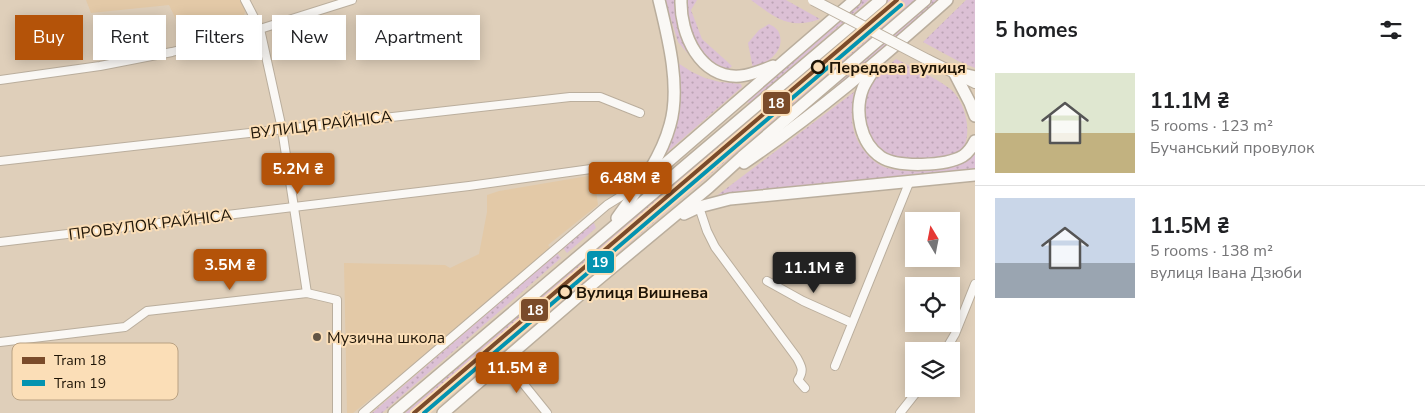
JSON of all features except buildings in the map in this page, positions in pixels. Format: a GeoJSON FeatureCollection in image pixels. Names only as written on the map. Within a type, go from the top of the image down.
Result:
{"type":"FeatureCollection","features":[{"type":"Feature","properties":{"kind":"highway"},"geometry":{"type":"LineString","coordinates":[[605,233],[642,184],[666,139],[673,110],[673,76],[667,35],[659,0]]}},
{"type":"Feature","properties":{"kind":"highway"},"geometry":{"type":"LineString","coordinates":[[681,0],[682,19],[688,40],[699,59],[711,69],[730,76],[741,76],[780,64]]}},
{"type":"Feature","properties":{"kind":"highway"},"geometry":{"type":"LineString","coordinates":[[642,184],[855,0]]}},
{"type":"Feature","properties":{"kind":"highway"},"geometry":{"type":"LineString","coordinates":[[394,413],[882,0]]}},
{"type":"Feature","properties":{"kind":"highway"},"geometry":{"type":"LineString","coordinates":[[443,413],[925,0]]}},
{"type":"Feature","properties":{"kind":"highway"},"geometry":{"type":"LineString","coordinates":[[709,187],[788,134],[878,61],[947,0]]}},
{"type":"Feature","properties":{"kind":"highway"},"geometry":{"type":"LineString","coordinates":[[878,61],[863,90],[859,110],[865,138],[876,152],[890,161],[906,164],[950,161],[965,155],[971,150],[975,141]]}},
{"type":"Feature","properties":{"kind":"highway"},"geometry":{"type":"LineString","coordinates":[[954,72],[975,77]]}},
{"type":"Feature","properties":{"kind":"highway"},"geometry":{"type":"LineString","coordinates":[[954,72],[975,116]]}},
{"type":"Feature","properties":{"kind":"highway"},"geometry":{"type":"LineString","coordinates":[[665,164],[723,134]]}},
{"type":"Feature","properties":{"kind":"highway"},"geometry":{"type":"LineString","coordinates":[[667,222],[699,206],[730,199],[975,176]]}},
{"type":"Feature","properties":{"kind":"main road"},"geometry":{"type":"LineString","coordinates":[[813,0],[975,84]]}},
{"type":"Feature","properties":{"kind":"street"},"geometry":{"type":"LineString","coordinates":[[245,0],[253,15]]}},
{"type":"Feature","properties":{"kind":"street"},"geometry":{"type":"LineString","coordinates":[[262,28],[352,0]]}},
{"type":"Feature","properties":{"kind":"street"},"geometry":{"type":"LineString","coordinates":[[262,38],[282,128],[307,293]]}},
{"type":"Feature","properties":{"kind":"street"},"geometry":{"type":"LineString","coordinates":[[0,80],[100,66],[176,51]]}},
{"type":"Feature","properties":{"kind":"street","name":"ВУЛИЦЯ РАЙНІСА"},"geometry":{"type":"LineString","coordinates":[[0,160],[570,97],[600,98],[640,113]]}},
{"type":"Feature","properties":{"kind":"street","name":"ПРОВУЛОК РАЙНІСА"},"geometry":{"type":"LineString","coordinates":[[0,242],[469,186],[598,168]]}},
{"type":"Feature","properties":{"kind":"street"},"geometry":{"type":"LineString","coordinates":[[834,366],[909,183]]}},
{"type":"Feature","properties":{"kind":"street"},"geometry":{"type":"LineString","coordinates":[[362,413],[607,205],[642,184]]}},
{"type":"Feature","properties":{"kind":"street"},"geometry":{"type":"LineString","coordinates":[[699,206],[707,232],[715,247],[800,363],[802,374],[798,380],[805,388]]}},
{"type":"Feature","properties":{"kind":"street"},"geometry":{"type":"LineString","coordinates":[[767,281],[803,302],[852,323]]}},
{"type":"Feature","properties":{"kind":"street"},"geometry":{"type":"LineString","coordinates":[[950,342],[975,284]]}},
{"type":"Feature","properties":{"kind":"street"},"geometry":{"type":"LineString","coordinates":[[0,342],[125,327],[147,311],[307,293],[337,300],[338,413]]}},
{"type":"Feature","properties":{"kind":"street"},"geometry":{"type":"LineString","coordinates":[[505,360],[547,413]]}},
{"type":"Feature","properties":{"kind":"street"},"geometry":{"type":"LineString","coordinates":[[900,413],[913,397]]}},
{"type":"Feature","properties":{"kind":"shaded area"},"geometry":{"type":"Polygon","coordinates":[[[86,0],[242,0],[246,8],[244,15],[176,15],[176,19],[169,5],[91,13],[86,0]]]}},
{"type":"Feature","properties":{"kind":"shaded area"},"geometry":{"type":"Polygon","coordinates":[[[665,0],[676,0],[678,28],[689,55],[678,42],[665,0]]]}},
{"type":"Feature","properties":{"kind":"shaded area"},"geometry":{"type":"Polygon","coordinates":[[[687,0],[697,0],[691,10],[702,39],[732,66],[728,70],[715,66],[700,52],[692,36],[687,0]]]}},
{"type":"Feature","properties":{"kind":"shaded area"},"geometry":{"type":"Polygon","coordinates":[[[751,0],[786,0],[820,19],[791,23],[775,17],[751,0]]]}},
{"type":"Feature","properties":{"kind":"shaded area"},"geometry":{"type":"Polygon","coordinates":[[[860,0],[869,0],[750,103],[746,102],[746,101],[860,0]]]}},
{"type":"Feature","properties":{"kind":"shaded area"},"geometry":{"type":"Polygon","coordinates":[[[886,0],[915,0],[430,413],[405,413],[886,0]]]}},
{"type":"Feature","properties":{"kind":"shaded area"},"geometry":{"type":"Polygon","coordinates":[[[932,0],[940,0],[839,87],[835,87],[836,83],[932,0]]]}},
{"type":"Feature","properties":{"kind":"shaded area"},"geometry":{"type":"Polygon","coordinates":[[[966,0],[975,0],[975,68],[923,42],[966,0]]]}},
{"type":"Feature","properties":{"kind":"shaded area"},"geometry":{"type":"Polygon","coordinates":[[[769,24],[779,32],[781,42],[773,57],[753,69],[748,43],[759,30],[769,24]]]}},
{"type":"Feature","properties":{"kind":"shaded area"},"geometry":{"type":"Polygon","coordinates":[[[896,59],[949,88],[960,101],[966,120],[967,139],[959,153],[941,157],[903,159],[887,155],[875,145],[864,122],[866,97],[876,77],[896,59]]]}},
{"type":"Feature","properties":{"kind":"shaded area"},"geometry":{"type":"Polygon","coordinates":[[[678,63],[705,78],[741,84],[742,87],[665,154],[676,129],[679,113],[678,63]]]}},
{"type":"Feature","properties":{"kind":"shaded area"},"geometry":{"type":"Polygon","coordinates":[[[854,92],[852,124],[854,132],[861,146],[877,163],[895,170],[927,170],[956,166],[975,154],[975,171],[715,197],[854,92]]]}},
{"type":"Feature","properties":{"kind":"shaded area"},"geometry":{"type":"Polygon","coordinates":[[[594,175],[598,205],[548,245],[552,249],[381,396],[378,393],[353,413],[347,413],[344,263],[445,265],[450,268],[479,254],[487,212],[487,195],[499,191],[594,175]]]}},
{"type":"Feature","properties":{"kind":"shaded area"},"geometry":{"type":"Polygon","coordinates":[[[594,223],[596,228],[567,253],[563,248],[594,223]]]}},
{"type":"Feature","properties":{"kind":"shaded area"},"geometry":{"type":"Polygon","coordinates":[[[557,253],[561,258],[382,413],[372,413],[557,253]]]}},
{"type":"Feature","properties":{"kind":"tram line","name":"18"},"geometry":{"type":"LineString","coordinates":[[414,413],[897,0]]}},
{"type":"Feature","properties":{"kind":"tram line","name":"19"},"geometry":{"type":"LineString","coordinates":[[424,413],[901,5]]}},
{"type":"Feature","properties":{"kind":"place","name":"Передова вулиця"},"geometry":{"type":"Point","coordinates":[818,67]}},
{"type":"Feature","properties":{"kind":"place","name":"Вулиця Вишнева"},"geometry":{"type":"Point","coordinates":[565,292]}},
{"type":"Feature","properties":{"kind":"place","name":"Музична школа"},"geometry":{"type":"Point","coordinates":[317,337]}}]}
